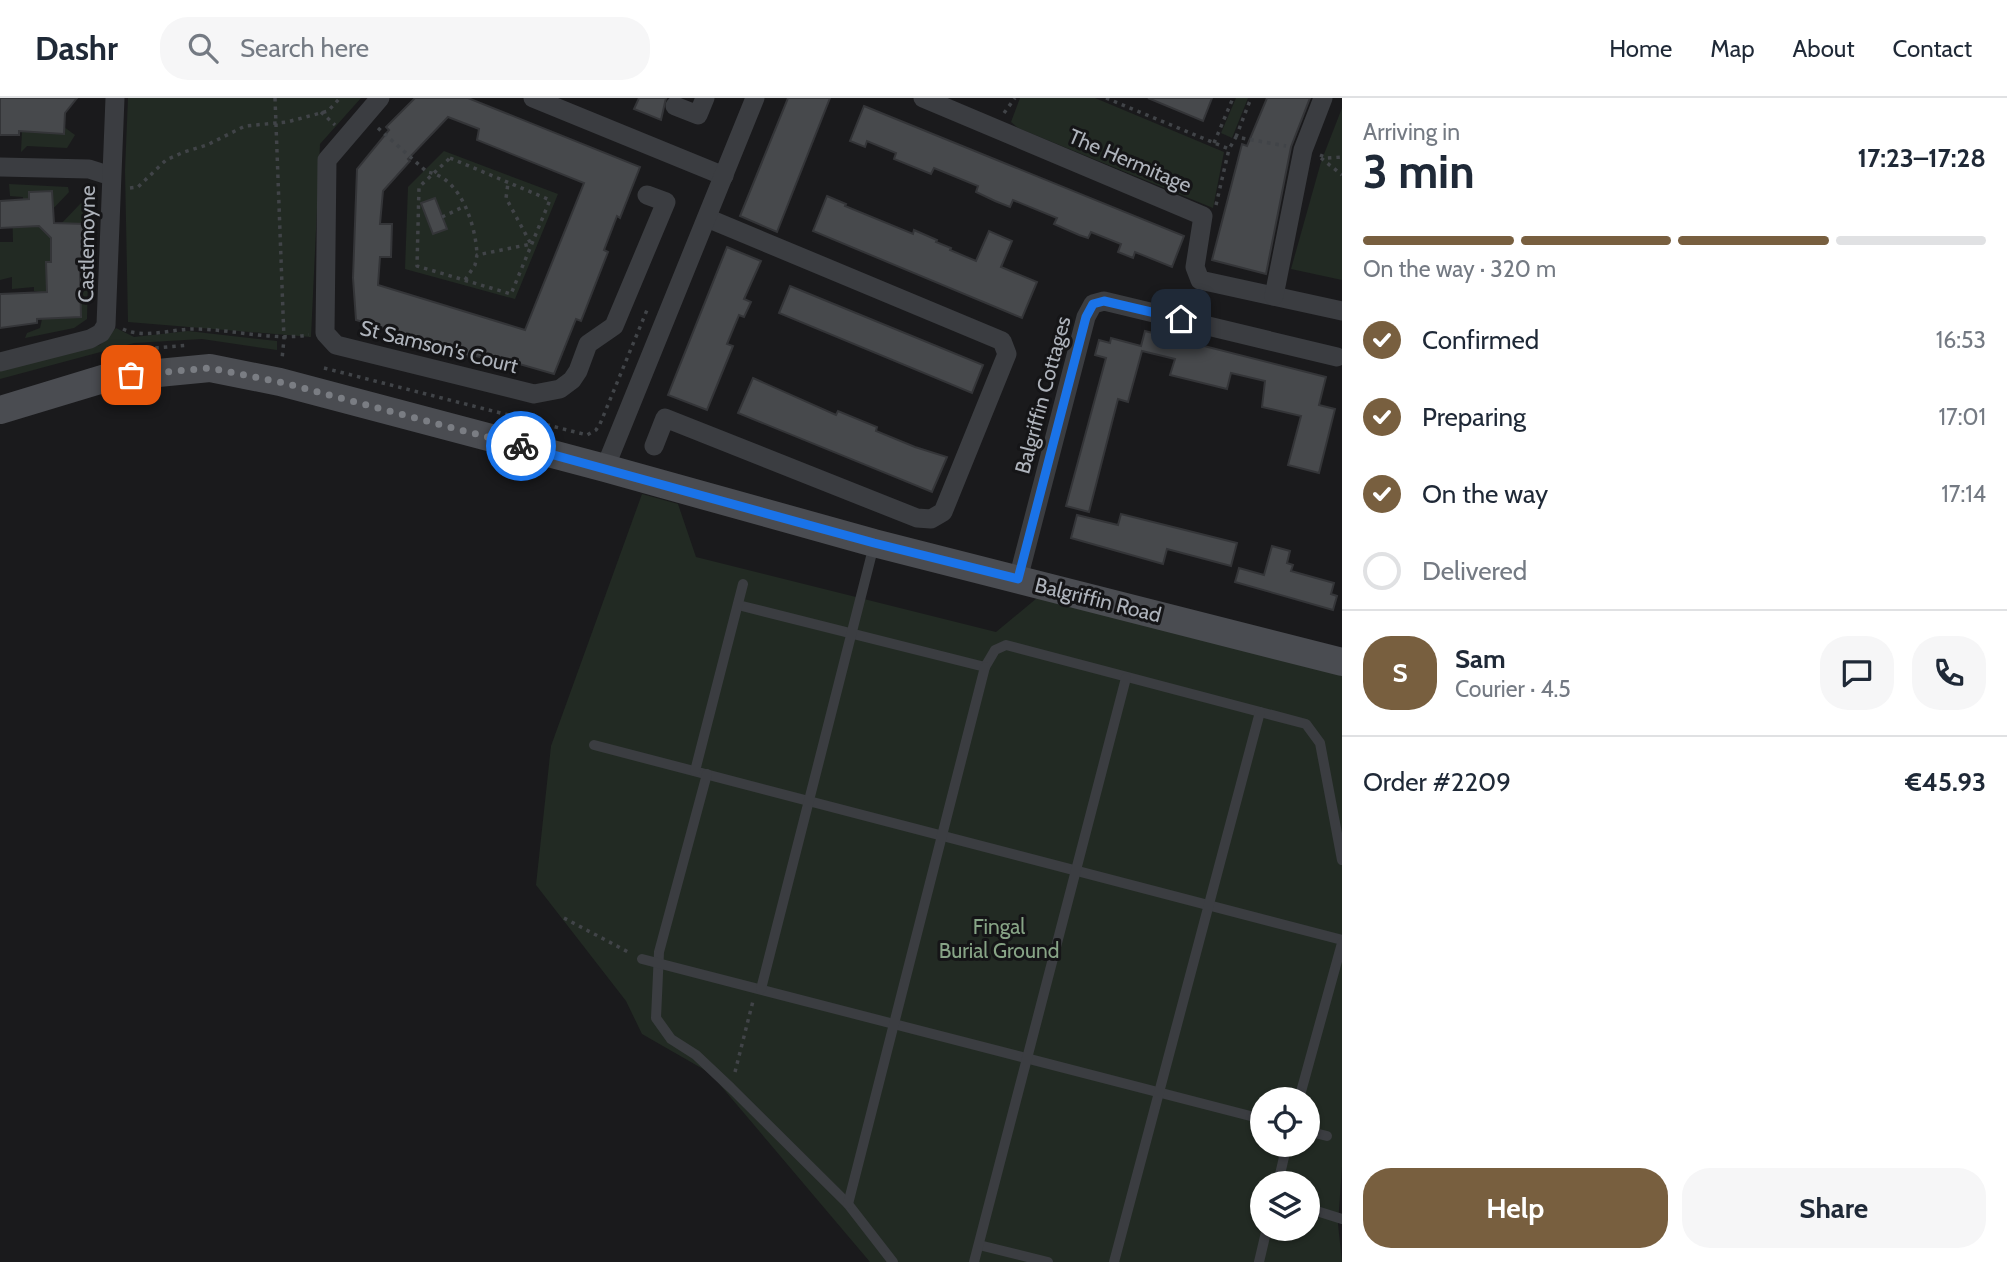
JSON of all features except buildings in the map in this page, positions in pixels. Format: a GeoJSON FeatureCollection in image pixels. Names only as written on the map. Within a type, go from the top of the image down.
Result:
{"type":"FeatureCollection","features":[{"type":"Feature","properties":{"kind":"main road","name":"Balgriffin Road"},"geometry":{"type":"LineString","coordinates":[[0,410],[106,378],[210,368],[280,382],[874,543],[1342,662]]}},
{"type":"Feature","properties":{"kind":"street","name":"Castlemoyne"},"geometry":{"type":"LineString","coordinates":[[0,362],[90,339],[101,333],[108,315],[115,98]]}},
{"type":"Feature","properties":{"kind":"street"},"geometry":{"type":"LineString","coordinates":[[325,333],[327,160],[380,98]]}},
{"type":"Feature","properties":{"kind":"street"},"geometry":{"type":"LineString","coordinates":[[533,98],[724,176]]}},
{"type":"Feature","properties":{"kind":"street"},"geometry":{"type":"LineString","coordinates":[[675,106],[698,115],[705,98]]}},
{"type":"Feature","properties":{"kind":"street"},"geometry":{"type":"LineString","coordinates":[[605,468],[755,98]]}},
{"type":"Feature","properties":{"kind":"street","name":"The Hermitage"},"geometry":{"type":"LineString","coordinates":[[923,98],[1203,216],[1195,267],[1200,280],[1342,312]]}},
{"type":"Feature","properties":{"kind":"street"},"geometry":{"type":"LineString","coordinates":[[1274,296],[1303,150],[1323,98]]}},
{"type":"Feature","properties":{"kind":"street","name":"Castlemoyne"},"geometry":{"type":"LineString","coordinates":[[0,167],[89,169],[111,176]]}},
{"type":"Feature","properties":{"kind":"street","name":"St Samson's Court"},"geometry":{"type":"LineString","coordinates":[[325,333],[336,345],[534,394],[559,389],[578,371],[588,344],[618,320],[666,202],[647,195]]}},
{"type":"Feature","properties":{"kind":"street"},"geometry":{"type":"LineString","coordinates":[[654,446],[665,418],[917,518],[930,519],[943,512],[1007,354],[1002,341],[707,218]]}},
{"type":"Feature","properties":{"kind":"street","name":"Balgriffin Cottages"},"geometry":{"type":"LineString","coordinates":[[1018,579],[1086,317],[1093,304],[1104,301],[1337,357]]}},
{"type":"Feature","properties":{"kind":"lane"},"geometry":{"type":"LineString","coordinates":[[759,989],[874,543]]}},
{"type":"Feature","properties":{"kind":"lane"},"geometry":{"type":"LineString","coordinates":[[695,771],[743,583]]}},
{"type":"Feature","properties":{"kind":"lane"},"geometry":{"type":"LineString","coordinates":[[738,605],[985,667]]}},
{"type":"Feature","properties":{"kind":"lane"},"geometry":{"type":"LineString","coordinates":[[848,1204],[985,667],[995,650],[1006,645],[1306,724],[1320,743],[1342,860]]}},
{"type":"Feature","properties":{"kind":"lane"},"geometry":{"type":"LineString","coordinates":[[974,1262],[1126,678]]}},
{"type":"Feature","properties":{"kind":"lane"},"geometry":{"type":"LineString","coordinates":[[1114,1262],[1259,712]]}},
{"type":"Feature","properties":{"kind":"lane"},"geometry":{"type":"LineString","coordinates":[[594,745],[1342,941],[1302,1087]]}},
{"type":"Feature","properties":{"kind":"lane"},"geometry":{"type":"LineString","coordinates":[[707,774],[658,963],[656,1018],[671,1039],[695,1055],[731,1087],[848,1204],[893,1262]]}},
{"type":"Feature","properties":{"kind":"lane"},"geometry":{"type":"LineString","coordinates":[[642,958],[1250,1116]]}},
{"type":"Feature","properties":{"kind":"lane"},"geometry":{"type":"LineString","coordinates":[[1320,1134],[1327,1136]]}},
{"type":"Feature","properties":{"kind":"lane"},"geometry":{"type":"LineString","coordinates":[[1320,1212],[1342,1219]]}},
{"type":"Feature","properties":{"kind":"lane"},"geometry":{"type":"LineString","coordinates":[[1259,1262],[1264,1241]]}},
{"type":"Feature","properties":{"kind":"lane"},"geometry":{"type":"LineString","coordinates":[[979,1245],[1048,1262]]}},
{"type":"Feature","properties":{"kind":"path"},"geometry":{"type":"LineString","coordinates":[[275,98],[284,339],[280,382]]}},
{"type":"Feature","properties":{"kind":"path"},"geometry":{"type":"LineString","coordinates":[[111,176],[121,190],[138,187],[166,160],[175,156],[207,145],[245,126],[277,123],[328,111],[340,98]]}},
{"type":"Feature","properties":{"kind":"path"},"geometry":{"type":"LineString","coordinates":[[1106,98],[1229,149]]}},
{"type":"Feature","properties":{"kind":"path"},"geometry":{"type":"LineString","coordinates":[[1214,143],[1233,98]]}},
{"type":"Feature","properties":{"kind":"path"},"geometry":{"type":"LineString","coordinates":[[1203,216],[1213,214],[1229,149],[1251,98]]}},
{"type":"Feature","properties":{"kind":"path"},"geometry":{"type":"LineString","coordinates":[[365,115],[426,172],[433,173],[452,188],[465,206],[476,238],[477,255],[475,265],[466,280]]}},
{"type":"Feature","properties":{"kind":"path"},"geometry":{"type":"LineString","coordinates":[[1236,137],[1303,150]]}},
{"type":"Feature","properties":{"kind":"path"},"geometry":{"type":"LineString","coordinates":[[1342,157],[1327,158],[1314,153],[1342,175]]}},
{"type":"Feature","properties":{"kind":"path"},"geometry":{"type":"LineString","coordinates":[[450,158],[509,182],[550,200],[511,294],[417,266],[419,187],[433,173],[450,158]]}},
{"type":"Feature","properties":{"kind":"path"},"geometry":{"type":"LineString","coordinates":[[509,182],[506,198],[531,244]]}},
{"type":"Feature","properties":{"kind":"path"},"geometry":{"type":"LineString","coordinates":[[442,217],[465,206]]}},
{"type":"Feature","properties":{"kind":"path"},"geometry":{"type":"LineString","coordinates":[[477,255],[531,244]]}},
{"type":"Feature","properties":{"kind":"path"},"geometry":{"type":"LineString","coordinates":[[108,315],[117,325],[134,334],[195,329],[284,339],[325,333]]}},
{"type":"Feature","properties":{"kind":"path"},"geometry":{"type":"LineString","coordinates":[[564,918],[642,958]]}},
{"type":"Feature","properties":{"kind":"path"},"geometry":{"type":"LineString","coordinates":[[731,1087],[759,989]]}},
{"type":"Feature","properties":{"kind":"green space"},"geometry":{"type":"Polygon","coordinates":[[[128,98],[361,98],[320,144],[311,337],[128,322],[125,170],[128,98]]]}},
{"type":"Feature","properties":{"kind":"green space"},"geometry":{"type":"Polygon","coordinates":[[[1020,98],[1095,98],[1224,152],[1213,208],[1018,128],[1011,122],[1020,98]]]}},
{"type":"Feature","properties":{"kind":"green space"},"geometry":{"type":"Polygon","coordinates":[[[1236,98],[1248,98],[1232,138],[1221,133],[1236,98]]]}},
{"type":"Feature","properties":{"kind":"green space"},"geometry":{"type":"Polygon","coordinates":[[[1342,108],[1342,280],[1291,269],[1321,162],[1342,108]]]}},
{"type":"Feature","properties":{"kind":"green space"},"geometry":{"type":"Polygon","coordinates":[[[64,127],[75,135],[67,148],[27,146],[21,152],[22,131],[63,134],[64,127]]]}},
{"type":"Feature","properties":{"kind":"green space"},"geometry":{"type":"Polygon","coordinates":[[[444,151],[558,194],[515,299],[405,269],[408,187],[444,151]]]}},
{"type":"Feature","properties":{"kind":"green space"},"geometry":{"type":"Polygon","coordinates":[[[9,184],[68,187],[69,192],[49,213],[53,204],[52,192],[29,192],[31,226],[39,226],[51,238],[51,246],[86,247],[86,224],[61,224],[81,203],[89,206],[88,272],[85,272],[85,262],[46,262],[46,276],[53,276],[48,293],[34,291],[34,287],[12,289],[12,277],[0,280],[0,242],[13,242],[12,204],[23,204],[23,197],[10,196],[9,184]]]}},
{"type":"Feature","properties":{"kind":"green space"},"geometry":{"type":"Polygon","coordinates":[[[80,276],[88,276],[87,319],[74,328],[25,338],[27,333],[40,328],[42,319],[81,317],[80,276]]]}},
{"type":"Feature","properties":{"kind":"green space"},"geometry":{"type":"Polygon","coordinates":[[[116,328],[134,337],[188,331],[277,341],[277,350],[202,339],[134,343],[0,379],[0,370],[100,345],[116,328]]]}},
{"type":"Feature","properties":{"kind":"green space","name":"Fingal Burial Ground"},"geometry":{"type":"Polygon","coordinates":[[[642,494],[678,504],[696,557],[996,632],[1043,593],[1342,675],[1342,1167],[1338,1224],[1342,1262],[870,1262],[710,1073],[642,1034],[626,1001],[536,885],[551,746],[642,494]]]}},
{"type":"Feature","properties":{"kind":"way so far"},"geometry":{"type":"LineString","coordinates":[[131,375],[210,368],[280,382],[521,446]]}},
{"type":"Feature","properties":{"kind":"route"},"geometry":{"type":"LineString","coordinates":[[521,446],[874,543],[1018,579],[1086,317],[1093,304],[1104,301],[1181,319]]}}]}
